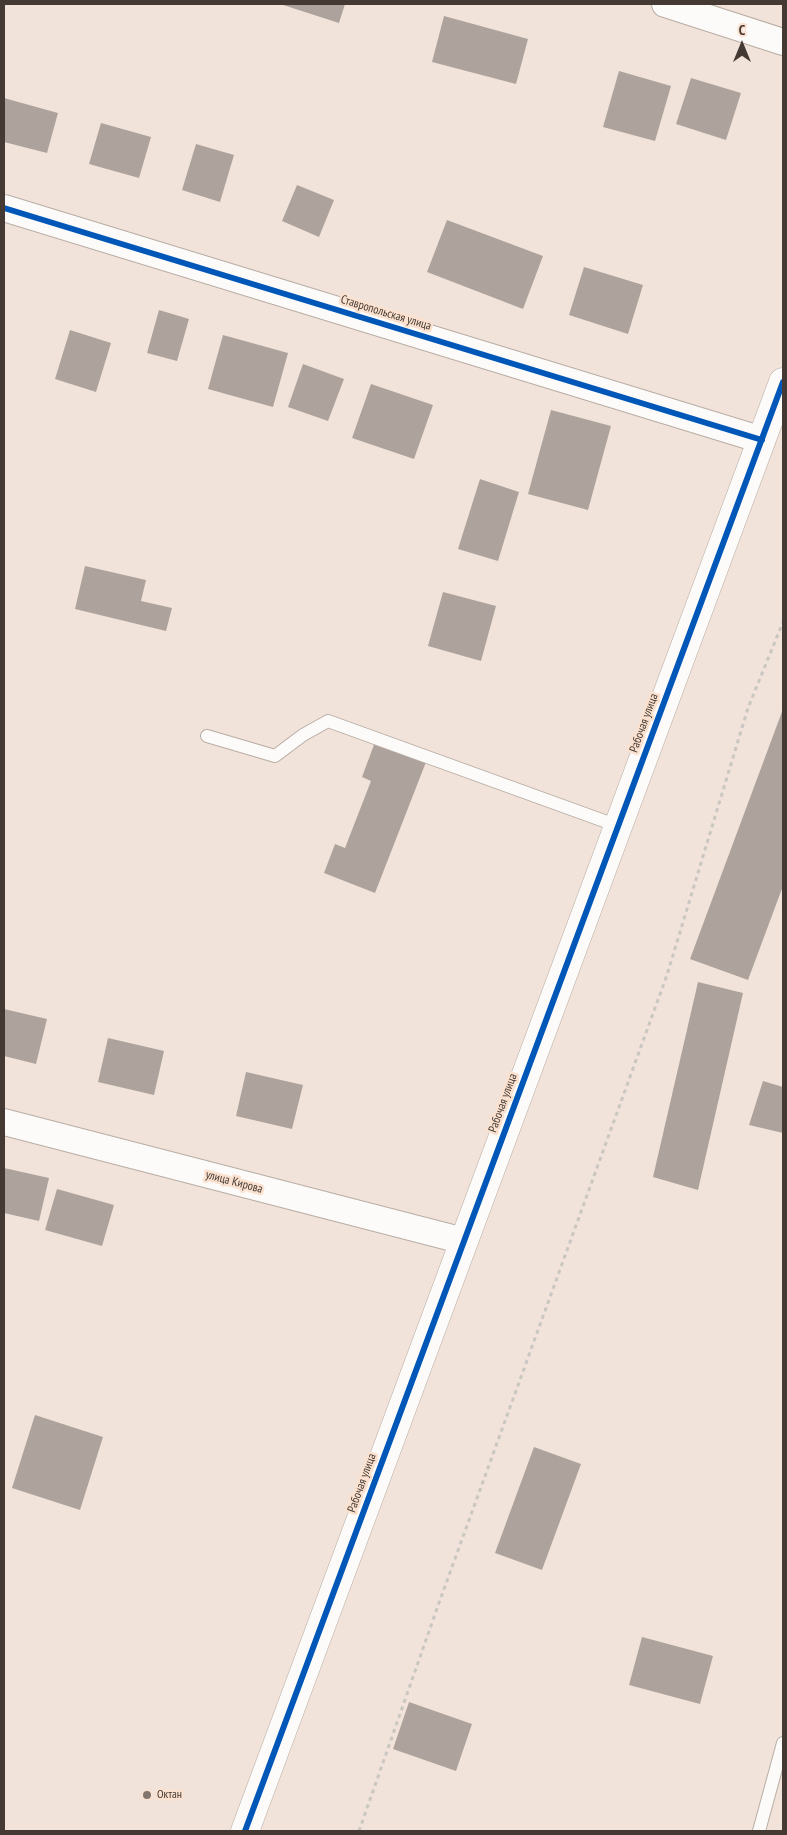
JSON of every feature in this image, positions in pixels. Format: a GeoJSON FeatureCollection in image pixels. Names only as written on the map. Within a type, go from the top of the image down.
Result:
{"type":"FeatureCollection","features":[{"type":"Feature","properties":{"kind":"street"},"geometry":{"type":"LineString","coordinates":[[665,4],[783,42]]}},
{"type":"Feature","properties":{"kind":"street","name":"Ставропольская улица"},"geometry":{"type":"LineString","coordinates":[[4,208],[762,440]]}},
{"type":"Feature","properties":{"kind":"street","name":"Рабочая улица"},"geometry":{"type":"LineString","coordinates":[[245,1831],[783,382]]}},
{"type":"Feature","properties":{"kind":"street","name":"улица Кирова"},"geometry":{"type":"LineString","coordinates":[[4,1122],[464,1241]]}},
{"type":"Feature","properties":{"kind":"lane"},"geometry":{"type":"LineString","coordinates":[[207,736],[274,756],[302,735],[328,721],[618,826]]}},
{"type":"Feature","properties":{"kind":"lane"},"geometry":{"type":"LineString","coordinates":[[760,1831],[783,1743]]}},
{"type":"Feature","properties":{"kind":"path"},"geometry":{"type":"LineString","coordinates":[[359,1831],[440,1600],[667,975],[748,708],[783,622]]}},
{"type":"Feature","properties":{"kind":"building"},"geometry":{"type":"Polygon","coordinates":[[[280,4],[345,4],[339,23],[280,4]]]}},
{"type":"Feature","properties":{"kind":"building"},"geometry":{"type":"Polygon","coordinates":[[[444,16],[528,39],[516,84],[432,62],[444,16]]]}},
{"type":"Feature","properties":{"kind":"building"},"geometry":{"type":"Polygon","coordinates":[[[619,71],[671,86],[655,141],[603,127],[619,71]]]}},
{"type":"Feature","properties":{"kind":"building"},"geometry":{"type":"Polygon","coordinates":[[[691,78],[741,93],[726,140],[676,124],[691,78]]]}},
{"type":"Feature","properties":{"kind":"building"},"geometry":{"type":"Polygon","coordinates":[[[4,98],[58,113],[47,153],[4,142],[4,98]]]}},
{"type":"Feature","properties":{"kind":"building"},"geometry":{"type":"Polygon","coordinates":[[[101,123],[151,137],[139,178],[89,164],[101,123]]]}},
{"type":"Feature","properties":{"kind":"building"},"geometry":{"type":"Polygon","coordinates":[[[196,144],[234,155],[220,202],[182,190],[196,144]]]}},
{"type":"Feature","properties":{"kind":"building"},"geometry":{"type":"Polygon","coordinates":[[[297,185],[334,200],[319,237],[282,221],[297,185]]]}},
{"type":"Feature","properties":{"kind":"building"},"geometry":{"type":"Polygon","coordinates":[[[447,220],[543,256],[523,309],[427,272],[447,220]]]}},
{"type":"Feature","properties":{"kind":"building"},"geometry":{"type":"Polygon","coordinates":[[[584,267],[643,285],[628,334],[569,315],[584,267]]]}},
{"type":"Feature","properties":{"kind":"building"},"geometry":{"type":"Polygon","coordinates":[[[159,310],[189,319],[177,361],[147,353],[159,310]]]}},
{"type":"Feature","properties":{"kind":"building"},"geometry":{"type":"Polygon","coordinates":[[[70,330],[111,343],[96,392],[55,379],[70,330]]]}},
{"type":"Feature","properties":{"kind":"building"},"geometry":{"type":"Polygon","coordinates":[[[223,335],[288,353],[273,407],[208,389],[223,335]]]}},
{"type":"Feature","properties":{"kind":"building"},"geometry":{"type":"Polygon","coordinates":[[[303,364],[344,379],[328,421],[288,407],[303,364]]]}},
{"type":"Feature","properties":{"kind":"building"},"geometry":{"type":"Polygon","coordinates":[[[371,384],[433,405],[414,459],[352,438],[371,384]]]}},
{"type":"Feature","properties":{"kind":"building"},"geometry":{"type":"Polygon","coordinates":[[[551,410],[611,426],[588,510],[528,494],[551,410]]]}},
{"type":"Feature","properties":{"kind":"building"},"geometry":{"type":"Polygon","coordinates":[[[480,479],[519,492],[498,561],[458,549],[480,479]]]}},
{"type":"Feature","properties":{"kind":"building"},"geometry":{"type":"Polygon","coordinates":[[[85,566],[146,580],[141,601],[172,608],[166,631],[75,609],[85,566]]]}},
{"type":"Feature","properties":{"kind":"building"},"geometry":{"type":"Polygon","coordinates":[[[443,592],[496,606],[481,661],[428,646],[443,592]]]}},
{"type":"Feature","properties":{"kind":"building"},"geometry":{"type":"Polygon","coordinates":[[[783,709],[783,886],[748,980],[690,959],[783,709]]]}},
{"type":"Feature","properties":{"kind":"building"},"geometry":{"type":"Polygon","coordinates":[[[375,742],[426,762],[375,893],[324,873],[335,844],[345,848],[371,781],[362,777],[375,742]]]}},
{"type":"Feature","properties":{"kind":"building"},"geometry":{"type":"Polygon","coordinates":[[[698,982],[743,993],[698,1190],[653,1177],[698,982]]]}},
{"type":"Feature","properties":{"kind":"building"},"geometry":{"type":"Polygon","coordinates":[[[4,1009],[47,1019],[36,1064],[4,1056],[4,1009]]]}},
{"type":"Feature","properties":{"kind":"building"},"geometry":{"type":"Polygon","coordinates":[[[108,1038],[164,1051],[154,1095],[98,1082],[108,1038]]]}},
{"type":"Feature","properties":{"kind":"building"},"geometry":{"type":"Polygon","coordinates":[[[246,1072],[303,1085],[292,1129],[236,1116],[246,1072]]]}},
{"type":"Feature","properties":{"kind":"building"},"geometry":{"type":"Polygon","coordinates":[[[763,1081],[783,1087],[783,1133],[749,1125],[763,1081]]]}},
{"type":"Feature","properties":{"kind":"building"},"geometry":{"type":"Polygon","coordinates":[[[4,1168],[49,1178],[39,1221],[4,1213],[4,1168]]]}},
{"type":"Feature","properties":{"kind":"building"},"geometry":{"type":"Polygon","coordinates":[[[57,1189],[114,1205],[102,1246],[45,1230],[57,1189]]]}},
{"type":"Feature","properties":{"kind":"building"},"geometry":{"type":"Polygon","coordinates":[[[35,1415],[103,1437],[80,1510],[12,1488],[35,1415]]]}},
{"type":"Feature","properties":{"kind":"building"},"geometry":{"type":"Polygon","coordinates":[[[534,1447],[581,1464],[542,1570],[495,1553],[534,1447]]]}},
{"type":"Feature","properties":{"kind":"building"},"geometry":{"type":"Polygon","coordinates":[[[642,1637],[713,1656],[700,1704],[629,1685],[642,1637]]]}},
{"type":"Feature","properties":{"kind":"building"},"geometry":{"type":"Polygon","coordinates":[[[409,1702],[472,1724],[456,1771],[393,1749],[409,1702]]]}},
{"type":"Feature","properties":{"kind":"cycle path"},"geometry":{"type":"LineString","coordinates":[[4,208],[762,440]]}},
{"type":"Feature","properties":{"kind":"cycle path"},"geometry":{"type":"LineString","coordinates":[[245,1831],[783,382]]}},
{"type":"Feature","properties":{"kind":"place","name":"Октан"},"geometry":{"type":"Point","coordinates":[147,1795]}}]}
